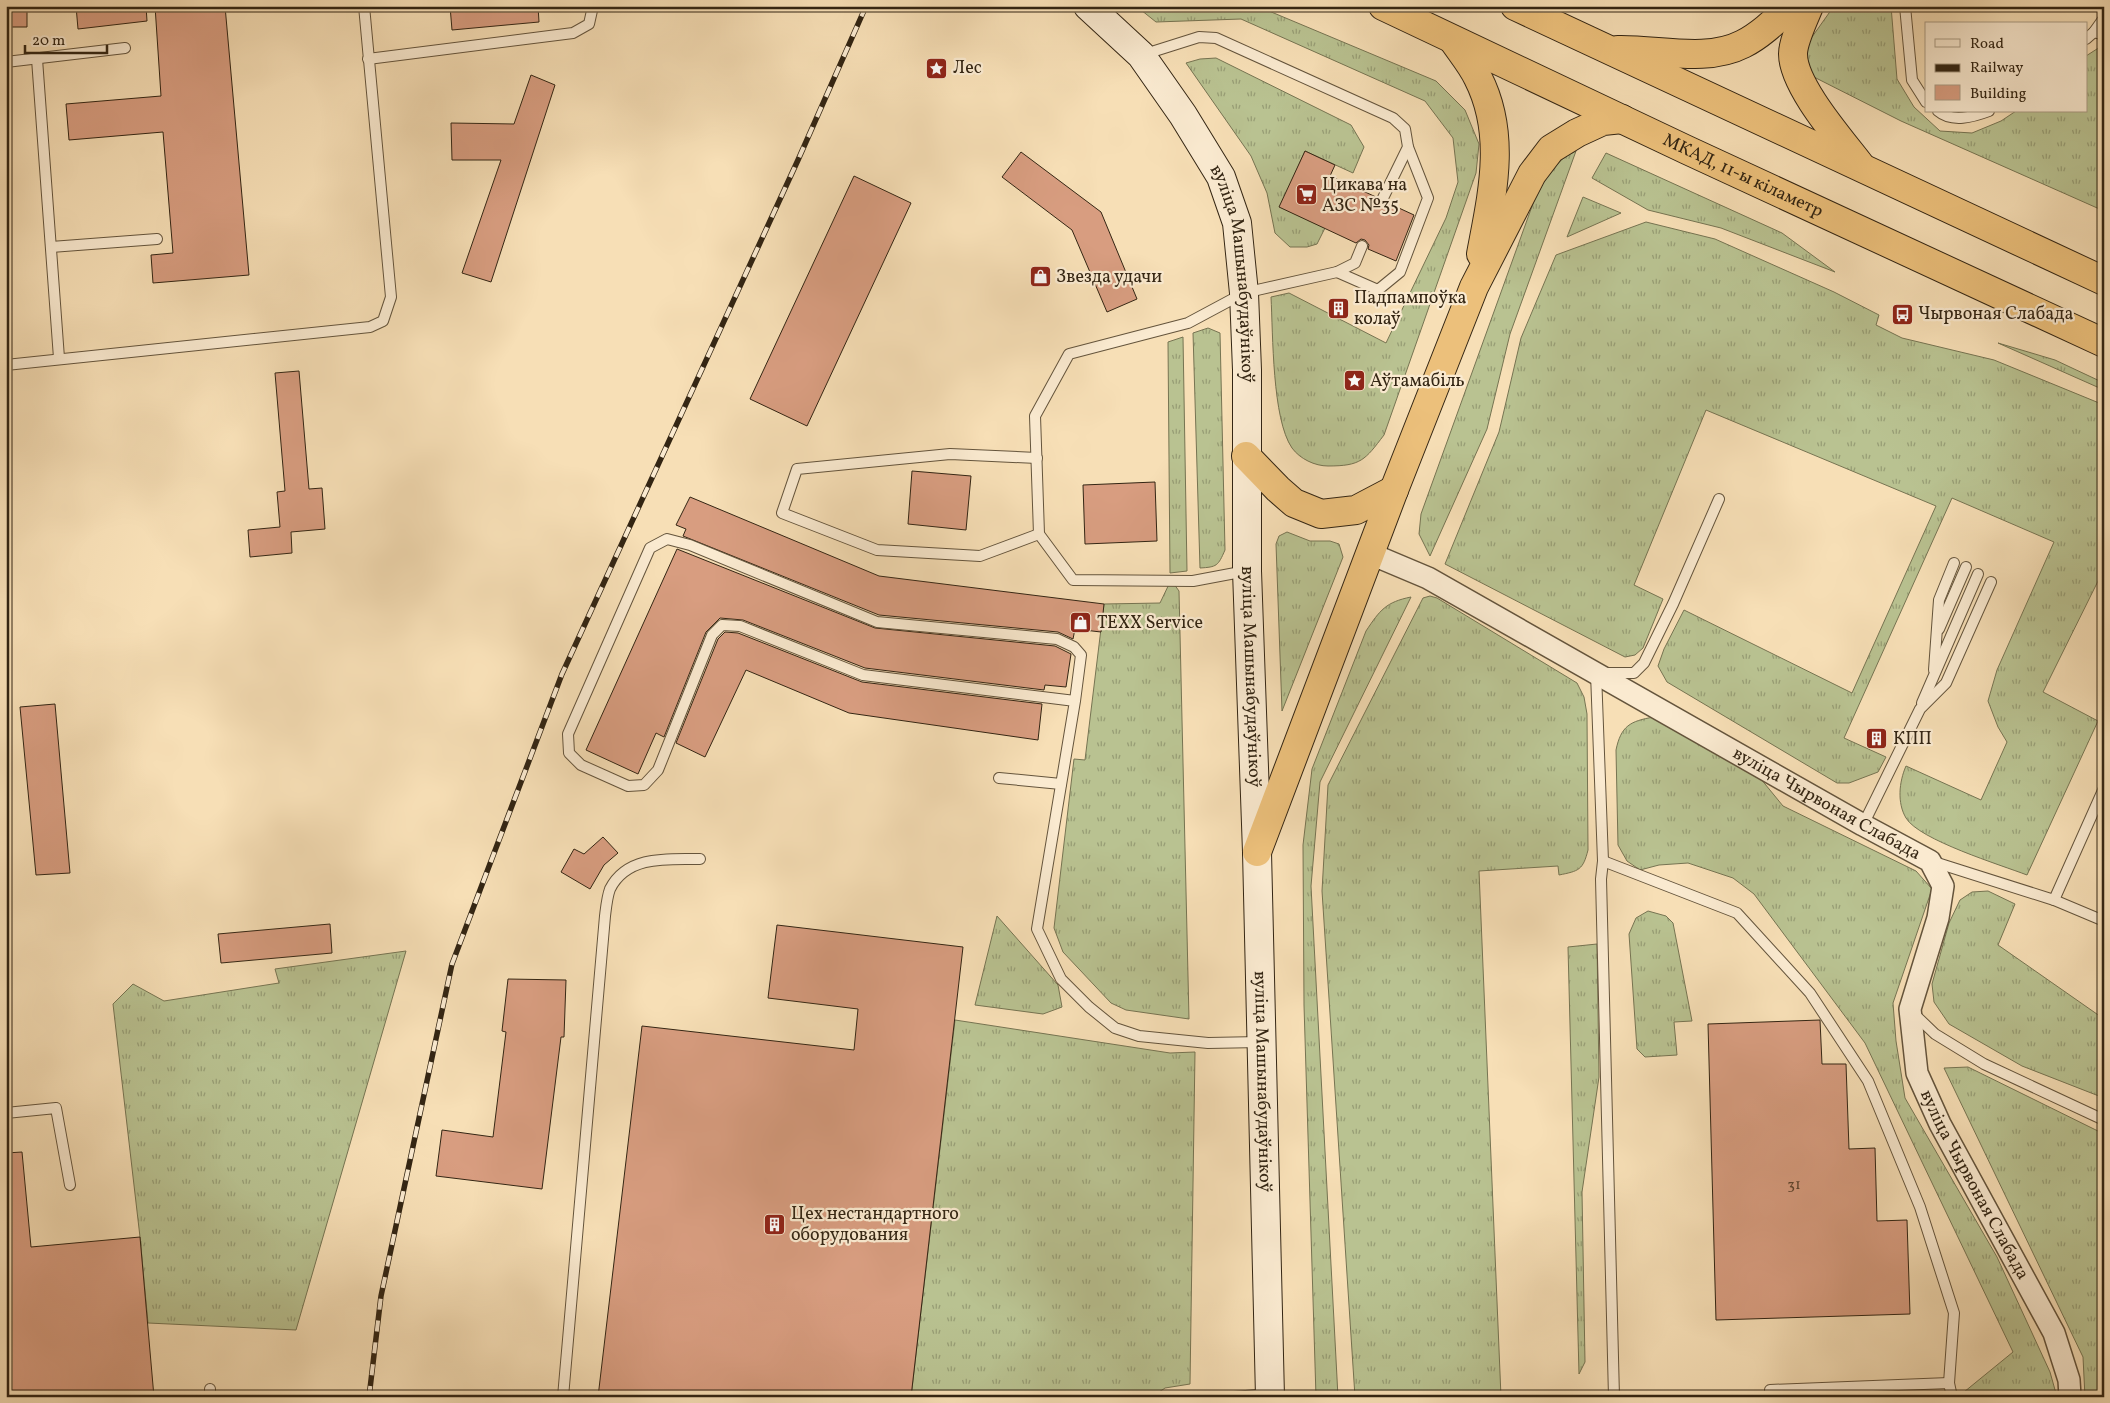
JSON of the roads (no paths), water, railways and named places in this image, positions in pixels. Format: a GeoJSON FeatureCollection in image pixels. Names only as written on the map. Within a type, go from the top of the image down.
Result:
{"type":"FeatureCollection","features":[{"type":"Feature","properties":{"kind":"highway","name":"МКАД, 11-ы кіламетр"},"geometry":{"type":"LineString","coordinates":[[1383,6],[2104,343]]}},
{"type":"Feature","properties":{"kind":"highway"},"geometry":{"type":"LineString","coordinates":[[1514,6],[2104,281]]}},
{"type":"Feature","properties":{"kind":"highway"},"geometry":{"type":"LineString","coordinates":[[1609,50],[1645,50],[1694,55],[1718,53],[1743,44],[1792,6]]}},
{"type":"Feature","properties":{"kind":"highway"},"geometry":{"type":"LineString","coordinates":[[1809,6],[1792,54],[1799,77],[1819,111],[1863,168]]}},
{"type":"Feature","properties":{"kind":"highway"},"geometry":{"type":"LineString","coordinates":[[1453,40],[1479,78],[1493,121],[1496,159],[1492,195],[1474,287]]}},
{"type":"Feature","properties":{"kind":"highway"},"geometry":{"type":"LineString","coordinates":[[1257,852],[1394,490],[1474,287],[1532,174],[1551,150],[1578,132],[1603,121],[1622,119]]}},
{"type":"Feature","properties":{"kind":"highway"},"geometry":{"type":"LineString","coordinates":[[1246,456],[1294,503],[1321,514],[1356,510],[1394,490]]}},
{"type":"Feature","properties":{"kind":"main road","name":"вуліца Машынабудаўнікоў"},"geometry":{"type":"LineString","coordinates":[[1088,6],[1141,55],[1183,115],[1221,177],[1237,223],[1244,293],[1247,370],[1247,571],[1257,852],[1270,1395]]}},
{"type":"Feature","properties":{"kind":"street","name":"вуліца Чырвоная Слабада"},"geometry":{"type":"LineString","coordinates":[[1371,554],[1428,578],[1863,825],[1930,861],[1944,886],[1938,918],[1910,1010],[1918,1073],[1940,1124],[2054,1333],[2069,1380],[2070,1397]]}},
{"type":"Feature","properties":{"kind":"lane"},"geometry":{"type":"LineString","coordinates":[[6,365],[58,358],[370,327],[383,321],[391,297],[364,6]]}},
{"type":"Feature","properties":{"kind":"lane"},"geometry":{"type":"LineString","coordinates":[[368,58],[573,33],[589,24],[593,6]]}},
{"type":"Feature","properties":{"kind":"lane"},"geometry":{"type":"LineString","coordinates":[[1905,6],[1912,80],[1925,100]]}},
{"type":"Feature","properties":{"kind":"lane"},"geometry":{"type":"LineString","coordinates":[[2095,35],[2104,18]]}},
{"type":"Feature","properties":{"kind":"lane"},"geometry":{"type":"LineString","coordinates":[[1141,55],[1199,37],[1216,38],[1393,118],[1405,129],[1408,147],[1428,198],[1400,272],[1378,290],[1337,272]]}},
{"type":"Feature","properties":{"kind":"lane"},"geometry":{"type":"LineString","coordinates":[[6,62],[125,48]]}},
{"type":"Feature","properties":{"kind":"lane"},"geometry":{"type":"LineString","coordinates":[[37,59],[58,358]]}},
{"type":"Feature","properties":{"kind":"lane"},"geometry":{"type":"LineString","coordinates":[[1939,112],[1946,117],[1972,118],[1987,112]]}},
{"type":"Feature","properties":{"kind":"lane"},"geometry":{"type":"LineString","coordinates":[[1382,200],[1408,147]]}},
{"type":"Feature","properties":{"kind":"lane"},"geometry":{"type":"LineString","coordinates":[[51,247],[157,239]]}},
{"type":"Feature","properties":{"kind":"lane"},"geometry":{"type":"LineString","coordinates":[[1247,571],[1193,581],[1073,580],[1039,534],[1035,416],[1069,354],[1188,323],[1244,293],[1337,272],[1355,263],[1362,246]]}},
{"type":"Feature","properties":{"kind":"lane"},"geometry":{"type":"LineString","coordinates":[[1037,458],[950,454],[797,469],[782,513],[877,550],[980,556],[1039,534]]}},
{"type":"Feature","properties":{"kind":"lane"},"geometry":{"type":"LineString","coordinates":[[1614,1397],[1603,860],[1596,673],[1634,673],[1644,664],[1673,604],[1719,499]]}},
{"type":"Feature","properties":{"kind":"lane"},"geometry":{"type":"LineString","coordinates":[[1075,701],[863,675],[740,626],[722,625],[712,635],[658,770],[644,786],[628,786],[581,765],[569,753],[568,734],[650,548],[666,539],[690,544],[877,622],[1057,638],[1074,646],[1081,656],[1075,701],[1036,929],[1061,979],[1089,1007],[1115,1028],[1139,1036],[1208,1043],[1261,1042]]}},
{"type":"Feature","properties":{"kind":"lane"},"geometry":{"type":"LineString","coordinates":[[1933,678],[1939,600],[1954,562]]}},
{"type":"Feature","properties":{"kind":"lane"},"geometry":{"type":"LineString","coordinates":[[1936,636],[1966,567]]}},
{"type":"Feature","properties":{"kind":"lane"},"geometry":{"type":"LineString","coordinates":[[1863,825],[1920,709],[1978,574]]}},
{"type":"Feature","properties":{"kind":"lane"},"geometry":{"type":"LineString","coordinates":[[1920,709],[1946,683],[1991,582]]}},
{"type":"Feature","properties":{"kind":"lane"},"geometry":{"type":"LineString","coordinates":[[999,778],[1061,784]]}},
{"type":"Feature","properties":{"kind":"lane"},"geometry":{"type":"LineString","coordinates":[[2054,900],[2104,788]]}},
{"type":"Feature","properties":{"kind":"lane"},"geometry":{"type":"LineString","coordinates":[[564,1397],[605,916],[610,890],[623,871],[642,863],[658,858],[700,859]]}},
{"type":"Feature","properties":{"kind":"lane"},"geometry":{"type":"LineString","coordinates":[[1603,860],[1737,913],[1815,1001],[1868,1081],[1920,1206],[1954,1313],[1949,1383],[1952,1397]]}},
{"type":"Feature","properties":{"kind":"lane"},"geometry":{"type":"LineString","coordinates":[[1930,861],[2054,900],[2104,921]]}},
{"type":"Feature","properties":{"kind":"lane"},"geometry":{"type":"LineString","coordinates":[[1910,1010],[1935,1034],[1984,1064],[2104,1120]]}},
{"type":"Feature","properties":{"kind":"lane"},"geometry":{"type":"LineString","coordinates":[[6,1113],[56,1108],[70,1184]]}},
{"type":"Feature","properties":{"kind":"lane"},"geometry":{"type":"LineString","coordinates":[[1770,1390],[1949,1383]]}},
{"type":"Feature","properties":{"kind":"lane"},"geometry":{"type":"LineString","coordinates":[[1234,1397],[1270,1395]]}},
{"type":"Feature","properties":{"kind":"railway"},"geometry":{"type":"LineString","coordinates":[[369,1397],[381,1296],[452,964],[562,674],[798,160],[866,6]]}},
{"type":"Feature","properties":{"kind":"place","name":"Лес"},"geometry":{"type":"Point","coordinates":[937,68]}},
{"type":"Feature","properties":{"kind":"place","name":"Цикава на АЗС №35"},"geometry":{"type":"Point","coordinates":[1306,195]}},
{"type":"Feature","properties":{"kind":"place","name":"Звезда удачи"},"geometry":{"type":"Point","coordinates":[1040,277]}},
{"type":"Feature","properties":{"kind":"place","name":"Падпампоўка колаў"},"geometry":{"type":"Point","coordinates":[1338,308]}},
{"type":"Feature","properties":{"kind":"place","name":"Чырвоная Слабада"},"geometry":{"type":"Point","coordinates":[1902,314]}},
{"type":"Feature","properties":{"kind":"place","name":"Аўтамабіль"},"geometry":{"type":"Point","coordinates":[1354,381]}},
{"type":"Feature","properties":{"kind":"place","name":"TEXX Service"},"geometry":{"type":"Point","coordinates":[1081,623]}},
{"type":"Feature","properties":{"kind":"place","name":"КПП"},"geometry":{"type":"Point","coordinates":[1877,739]}},
{"type":"Feature","properties":{"kind":"place","name":"Цех нестандартного оборудования"},"geometry":{"type":"Point","coordinates":[775,1224]}}]}
